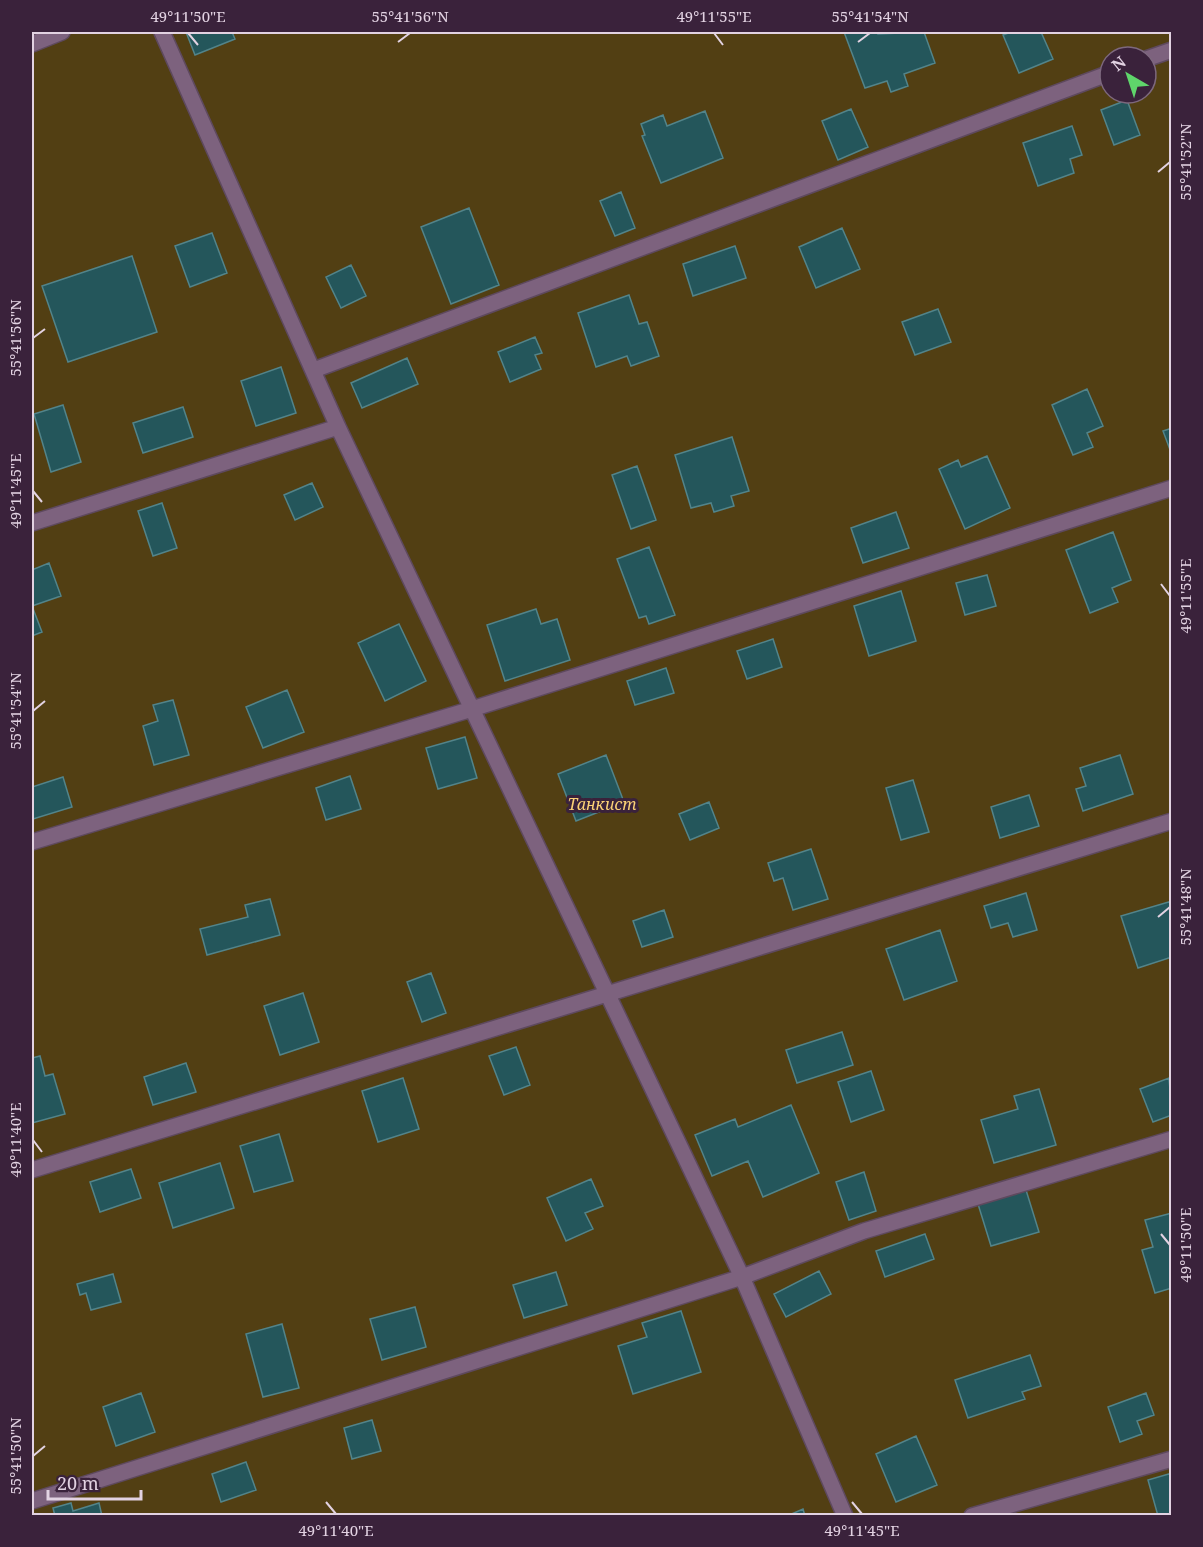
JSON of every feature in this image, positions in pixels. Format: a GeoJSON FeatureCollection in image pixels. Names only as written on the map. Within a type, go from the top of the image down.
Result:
{"type":"FeatureCollection","features":[{"type":"Feature","properties":{"kind":"lane"},"geometry":{"type":"LineString","coordinates":[[32,44],[62,32]]}},
{"type":"Feature","properties":{"kind":"lane"},"geometry":{"type":"LineString","coordinates":[[162,32],[338,427],[742,1277],[845,1515]]}},
{"type":"Feature","properties":{"kind":"lane"},"geometry":{"type":"LineString","coordinates":[[314,370],[1098,77]]}},
{"type":"Feature","properties":{"kind":"lane"},"geometry":{"type":"LineString","coordinates":[[32,523],[338,427]]}},
{"type":"Feature","properties":{"kind":"lane"},"geometry":{"type":"LineString","coordinates":[[32,842],[472,709],[1172,488]]}},
{"type":"Feature","properties":{"kind":"lane"},"geometry":{"type":"LineString","coordinates":[[32,1170],[1172,821]]}},
{"type":"Feature","properties":{"kind":"lane"},"geometry":{"type":"LineString","coordinates":[[32,1501],[742,1277],[864,1231],[1172,1139]]}},
{"type":"Feature","properties":{"kind":"lane"},"geometry":{"type":"LineString","coordinates":[[972,1515],[1172,1458]]}},
{"type":"Feature","properties":{"kind":"green space","name":"Танкист"},"geometry":{"type":"Polygon","coordinates":[[[32,32],[1171,32],[1171,1515],[32,1515],[32,32]]]}},
{"type":"Feature","properties":{"kind":"building"},"geometry":{"type":"Polygon","coordinates":[[[186,32],[232,32],[235,39],[195,55],[186,32]]]}},
{"type":"Feature","properties":{"kind":"building"},"geometry":{"type":"Polygon","coordinates":[[[844,32],[878,32],[878,34],[924,32],[935,63],[904,74],[908,86],[891,92],[887,81],[865,88],[844,32]]]}},
{"type":"Feature","properties":{"kind":"building"},"geometry":{"type":"Polygon","coordinates":[[[1011,32],[1041,32],[1053,59],[1019,73],[1003,35],[1011,32]]]}},
{"type":"Feature","properties":{"kind":"building"},"geometry":{"type":"Polygon","coordinates":[[[1114,105],[1129,105],[1140,135],[1114,145],[1101,110],[1114,105]]]}},
{"type":"Feature","properties":{"kind":"building"},"geometry":{"type":"Polygon","coordinates":[[[851,109],[868,147],[838,160],[822,121],[851,109]]]}},
{"type":"Feature","properties":{"kind":"building"},"geometry":{"type":"Polygon","coordinates":[[[705,111],[723,158],[661,183],[642,136],[645,135],[641,124],[663,115],[667,126],[705,111]]]}},
{"type":"Feature","properties":{"kind":"building"},"geometry":{"type":"Polygon","coordinates":[[[1072,126],[1082,155],[1070,159],[1074,173],[1038,186],[1023,143],[1072,126]]]}},
{"type":"Feature","properties":{"kind":"building"},"geometry":{"type":"Polygon","coordinates":[[[621,192],[635,228],[615,236],[600,201],[621,192]]]}},
{"type":"Feature","properties":{"kind":"building"},"geometry":{"type":"Polygon","coordinates":[[[469,208],[499,285],[451,304],[421,227],[469,208]]]}},
{"type":"Feature","properties":{"kind":"building"},"geometry":{"type":"Polygon","coordinates":[[[842,228],[860,269],[816,288],[799,247],[842,228]]]}},
{"type":"Feature","properties":{"kind":"building"},"geometry":{"type":"Polygon","coordinates":[[[212,233],[227,273],[190,287],[175,246],[212,233]]]}},
{"type":"Feature","properties":{"kind":"building"},"geometry":{"type":"Polygon","coordinates":[[[735,246],[746,278],[693,296],[683,264],[735,246]]]}},
{"type":"Feature","properties":{"kind":"building"},"geometry":{"type":"Polygon","coordinates":[[[132,256],[157,332],[68,362],[42,286],[132,256]]]}},
{"type":"Feature","properties":{"kind":"building"},"geometry":{"type":"Polygon","coordinates":[[[351,265],[366,296],[341,308],[326,277],[351,265]]]}},
{"type":"Feature","properties":{"kind":"building"},"geometry":{"type":"Polygon","coordinates":[[[629,295],[639,324],[647,322],[659,356],[631,366],[627,356],[596,367],[578,313],[629,295]]]}},
{"type":"Feature","properties":{"kind":"building"},"geometry":{"type":"Polygon","coordinates":[[[938,309],[951,342],[915,355],[902,322],[938,309]]]}},
{"type":"Feature","properties":{"kind":"building"},"geometry":{"type":"Polygon","coordinates":[[[535,337],[542,353],[535,355],[541,369],[510,382],[498,352],[535,337]]]}},
{"type":"Feature","properties":{"kind":"building"},"geometry":{"type":"Polygon","coordinates":[[[407,358],[418,384],[362,408],[351,383],[407,358]]]}},
{"type":"Feature","properties":{"kind":"building"},"geometry":{"type":"Polygon","coordinates":[[[281,367],[296,413],[256,426],[241,381],[281,367]]]}},
{"type":"Feature","properties":{"kind":"building"},"geometry":{"type":"Polygon","coordinates":[[[1087,389],[1103,426],[1087,433],[1093,447],[1073,455],[1052,405],[1087,389]]]}},
{"type":"Feature","properties":{"kind":"building"},"geometry":{"type":"Polygon","coordinates":[[[63,405],[81,462],[51,472],[34,414],[63,405]]]}},
{"type":"Feature","properties":{"kind":"building"},"geometry":{"type":"Polygon","coordinates":[[[183,407],[193,437],[143,453],[133,423],[183,407]]]}},
{"type":"Feature","properties":{"kind":"building"},"geometry":{"type":"Polygon","coordinates":[[[1172,428],[1172,455],[1163,431],[1172,428]]]}},
{"type":"Feature","properties":{"kind":"building"},"geometry":{"type":"Polygon","coordinates":[[[732,437],[749,491],[731,496],[734,506],[714,512],[711,503],[691,508],[675,455],[732,437]]]}},
{"type":"Feature","properties":{"kind":"building"},"geometry":{"type":"Polygon","coordinates":[[[987,456],[1010,508],[965,529],[939,469],[958,460],[961,467],[987,456]]]}},
{"type":"Feature","properties":{"kind":"building"},"geometry":{"type":"Polygon","coordinates":[[[637,466],[656,520],[631,529],[612,475],[637,466]]]}},
{"type":"Feature","properties":{"kind":"building"},"geometry":{"type":"Polygon","coordinates":[[[312,483],[323,507],[295,520],[284,495],[312,483]]]}},
{"type":"Feature","properties":{"kind":"building"},"geometry":{"type":"Polygon","coordinates":[[[162,503],[177,548],[153,556],[138,511],[162,503]]]}},
{"type":"Feature","properties":{"kind":"building"},"geometry":{"type":"Polygon","coordinates":[[[896,512],[909,548],[863,563],[851,528],[896,512]]]}},
{"type":"Feature","properties":{"kind":"building"},"geometry":{"type":"Polygon","coordinates":[[[1113,532],[1131,580],[1112,588],[1118,602],[1090,613],[1066,550],[1113,532]]]}},
{"type":"Feature","properties":{"kind":"building"},"geometry":{"type":"Polygon","coordinates":[[[649,547],[675,615],[649,624],[646,616],[639,618],[617,559],[649,547]]]}},
{"type":"Feature","properties":{"kind":"building"},"geometry":{"type":"Polygon","coordinates":[[[49,563],[61,596],[32,606],[32,570],[49,563]]]}},
{"type":"Feature","properties":{"kind":"building"},"geometry":{"type":"Polygon","coordinates":[[[987,575],[996,606],[965,615],[956,583],[987,575]]]}},
{"type":"Feature","properties":{"kind":"building"},"geometry":{"type":"Polygon","coordinates":[[[901,591],[916,641],[869,656],[854,606],[901,591]]]}},
{"type":"Feature","properties":{"kind":"building"},"geometry":{"type":"Polygon","coordinates":[[[32,606],[42,632],[32,636],[32,606]]]}},
{"type":"Feature","properties":{"kind":"building"},"geometry":{"type":"Polygon","coordinates":[[[536,609],[541,624],[557,619],[570,660],[505,681],[487,625],[536,609]]]}},
{"type":"Feature","properties":{"kind":"building"},"geometry":{"type":"Polygon","coordinates":[[[399,624],[426,681],[385,701],[358,643],[399,624]]]}},
{"type":"Feature","properties":{"kind":"building"},"geometry":{"type":"Polygon","coordinates":[[[773,639],[782,667],[747,679],[737,651],[773,639]]]}},
{"type":"Feature","properties":{"kind":"building"},"geometry":{"type":"Polygon","coordinates":[[[666,668],[674,693],[635,705],[627,681],[666,668]]]}},
{"type":"Feature","properties":{"kind":"building"},"geometry":{"type":"Polygon","coordinates":[[[287,690],[304,732],[263,748],[246,707],[287,690]]]}},
{"type":"Feature","properties":{"kind":"building"},"geometry":{"type":"Polygon","coordinates":[[[173,700],[189,755],[154,765],[143,726],[158,721],[153,705],[173,700]]]}},
{"type":"Feature","properties":{"kind":"building"},"geometry":{"type":"Polygon","coordinates":[[[465,737],[477,778],[438,789],[426,748],[465,737]]]}},
{"type":"Feature","properties":{"kind":"building"},"geometry":{"type":"Polygon","coordinates":[[[606,755],[624,802],[576,821],[558,774],[606,755]]]}},
{"type":"Feature","properties":{"kind":"building"},"geometry":{"type":"Polygon","coordinates":[[[1120,755],[1133,794],[1083,811],[1076,789],[1086,786],[1080,768],[1120,755]]]}},
{"type":"Feature","properties":{"kind":"building"},"geometry":{"type":"Polygon","coordinates":[[[350,776],[361,809],[326,820],[316,788],[350,776]]]}},
{"type":"Feature","properties":{"kind":"building"},"geometry":{"type":"Polygon","coordinates":[[[63,777],[72,807],[33,819],[32,787],[63,777]]]}},
{"type":"Feature","properties":{"kind":"building"},"geometry":{"type":"Polygon","coordinates":[[[913,780],[929,832],[901,840],[886,788],[913,780]]]}},
{"type":"Feature","properties":{"kind":"building"},"geometry":{"type":"Polygon","coordinates":[[[1029,795],[1039,826],[1000,838],[991,807],[1029,795]]]}},
{"type":"Feature","properties":{"kind":"building"},"geometry":{"type":"Polygon","coordinates":[[[709,802],[719,828],[690,840],[679,814],[709,802]]]}},
{"type":"Feature","properties":{"kind":"building"},"geometry":{"type":"Polygon","coordinates":[[[811,849],[828,899],[793,910],[783,878],[774,881],[768,863],[811,849]]]}},
{"type":"Feature","properties":{"kind":"building"},"geometry":{"type":"Polygon","coordinates":[[[1026,893],[1037,930],[1013,937],[1008,923],[991,928],[984,906],[1026,893]]]}},
{"type":"Feature","properties":{"kind":"building"},"geometry":{"type":"Polygon","coordinates":[[[270,899],[280,935],[207,955],[200,929],[248,917],[245,905],[270,899]]]}},
{"type":"Feature","properties":{"kind":"building"},"geometry":{"type":"Polygon","coordinates":[[[1172,901],[1172,957],[1138,968],[1121,916],[1172,901]]]}},
{"type":"Feature","properties":{"kind":"building"},"geometry":{"type":"Polygon","coordinates":[[[664,910],[673,937],[642,947],[633,921],[664,910]]]}},
{"type":"Feature","properties":{"kind":"building"},"geometry":{"type":"Polygon","coordinates":[[[940,930],[957,981],[904,1000],[886,949],[940,930]]]}},
{"type":"Feature","properties":{"kind":"building"},"geometry":{"type":"Polygon","coordinates":[[[431,973],[446,1013],[422,1022],[407,982],[431,973]]]}},
{"type":"Feature","properties":{"kind":"building"},"geometry":{"type":"Polygon","coordinates":[[[303,993],[319,1042],[280,1055],[264,1006],[303,993]]]}},
{"type":"Feature","properties":{"kind":"building"},"geometry":{"type":"Polygon","coordinates":[[[842,1032],[853,1065],[797,1083],[786,1050],[842,1032]]]}},
{"type":"Feature","properties":{"kind":"building"},"geometry":{"type":"Polygon","coordinates":[[[516,1047],[530,1085],[504,1095],[489,1056],[516,1047]]]}},
{"type":"Feature","properties":{"kind":"building"},"geometry":{"type":"Polygon","coordinates":[[[40,1056],[45,1076],[53,1074],[65,1114],[32,1123],[32,1058],[40,1056]]]}},
{"type":"Feature","properties":{"kind":"building"},"geometry":{"type":"Polygon","coordinates":[[[186,1063],[196,1092],[153,1105],[144,1077],[186,1063]]]}},
{"type":"Feature","properties":{"kind":"building"},"geometry":{"type":"Polygon","coordinates":[[[871,1071],[884,1110],[851,1122],[838,1082],[871,1071]]]}},
{"type":"Feature","properties":{"kind":"building"},"geometry":{"type":"Polygon","coordinates":[[[403,1078],[419,1129],[378,1142],[362,1091],[403,1078]]]}},
{"type":"Feature","properties":{"kind":"building"},"geometry":{"type":"Polygon","coordinates":[[[1169,1078],[1172,1115],[1153,1122],[1140,1089],[1169,1078]]]}},
{"type":"Feature","properties":{"kind":"building"},"geometry":{"type":"Polygon","coordinates":[[[1039,1089],[1056,1145],[994,1163],[981,1120],[1018,1109],[1014,1096],[1039,1089]]]}},
{"type":"Feature","properties":{"kind":"building"},"geometry":{"type":"Polygon","coordinates":[[[791,1105],[819,1173],[763,1197],[748,1161],[712,1176],[695,1135],[735,1119],[738,1127],[791,1105]]]}},
{"type":"Feature","properties":{"kind":"building"},"geometry":{"type":"Polygon","coordinates":[[[279,1134],[293,1181],[254,1192],[240,1146],[279,1134]]]}},
{"type":"Feature","properties":{"kind":"building"},"geometry":{"type":"Polygon","coordinates":[[[220,1163],[234,1208],[173,1228],[159,1183],[220,1163]]]}},
{"type":"Feature","properties":{"kind":"building"},"geometry":{"type":"Polygon","coordinates":[[[131,1169],[141,1198],[100,1212],[90,1182],[131,1169]]]}},
{"type":"Feature","properties":{"kind":"building"},"geometry":{"type":"Polygon","coordinates":[[[864,1172],[876,1211],[849,1220],[836,1182],[864,1172]]]}},
{"type":"Feature","properties":{"kind":"building"},"geometry":{"type":"Polygon","coordinates":[[[591,1179],[603,1206],[585,1213],[593,1229],[566,1241],[547,1198],[591,1179]]]}},
{"type":"Feature","properties":{"kind":"building"},"geometry":{"type":"Polygon","coordinates":[[[1026,1190],[1039,1232],[991,1246],[978,1204],[1026,1190]]]}},
{"type":"Feature","properties":{"kind":"building"},"geometry":{"type":"Polygon","coordinates":[[[1172,1213],[1172,1288],[1155,1293],[1142,1250],[1153,1247],[1145,1220],[1172,1213]]]}},
{"type":"Feature","properties":{"kind":"building"},"geometry":{"type":"Polygon","coordinates":[[[925,1234],[934,1259],[885,1277],[876,1251],[925,1234]]]}},
{"type":"Feature","properties":{"kind":"building"},"geometry":{"type":"Polygon","coordinates":[[[819,1271],[831,1294],[786,1317],[774,1294],[819,1271]]]}},
{"type":"Feature","properties":{"kind":"building"},"geometry":{"type":"Polygon","coordinates":[[[556,1272],[567,1305],[524,1318],[513,1285],[556,1272]]]}},
{"type":"Feature","properties":{"kind":"building"},"geometry":{"type":"Polygon","coordinates":[[[113,1274],[121,1302],[91,1310],[86,1293],[80,1295],[77,1284],[113,1274]]]}},
{"type":"Feature","properties":{"kind":"building"},"geometry":{"type":"Polygon","coordinates":[[[415,1307],[426,1347],[382,1360],[370,1319],[415,1307]]]}},
{"type":"Feature","properties":{"kind":"building"},"geometry":{"type":"Polygon","coordinates":[[[681,1311],[701,1372],[633,1394],[618,1346],[647,1337],[642,1323],[681,1311]]]}},
{"type":"Feature","properties":{"kind":"building"},"geometry":{"type":"Polygon","coordinates":[[[282,1324],[299,1388],[263,1397],[246,1334],[282,1324]]]}},
{"type":"Feature","properties":{"kind":"building"},"geometry":{"type":"Polygon","coordinates":[[[1030,1355],[1041,1386],[1022,1392],[1025,1399],[968,1418],[955,1380],[1030,1355]]]}},
{"type":"Feature","properties":{"kind":"building"},"geometry":{"type":"Polygon","coordinates":[[[141,1393],[155,1432],[116,1446],[103,1407],[141,1393]]]}},
{"type":"Feature","properties":{"kind":"building"},"geometry":{"type":"Polygon","coordinates":[[[1146,1393],[1154,1415],[1137,1421],[1142,1434],[1120,1442],[1108,1407],[1146,1393]]]}},
{"type":"Feature","properties":{"kind":"building"},"geometry":{"type":"Polygon","coordinates":[[[372,1420],[381,1451],[352,1459],[344,1428],[372,1420]]]}},
{"type":"Feature","properties":{"kind":"building"},"geometry":{"type":"Polygon","coordinates":[[[916,1436],[937,1485],[896,1502],[876,1454],[916,1436]]]}},
{"type":"Feature","properties":{"kind":"building"},"geometry":{"type":"Polygon","coordinates":[[[246,1462],[256,1490],[221,1502],[212,1474],[246,1462]]]}},
{"type":"Feature","properties":{"kind":"building"},"geometry":{"type":"Polygon","coordinates":[[[1172,1473],[1172,1514],[1158,1516],[1148,1480],[1172,1473]]]}},
{"type":"Feature","properties":{"kind":"building"},"geometry":{"type":"Polygon","coordinates":[[[71,1503],[73,1511],[99,1503],[102,1516],[55,1516],[53,1508],[71,1503]]]}},
{"type":"Feature","properties":{"kind":"building"},"geometry":{"type":"Polygon","coordinates":[[[803,1509],[805,1516],[787,1516],[803,1509]]]}}]}
